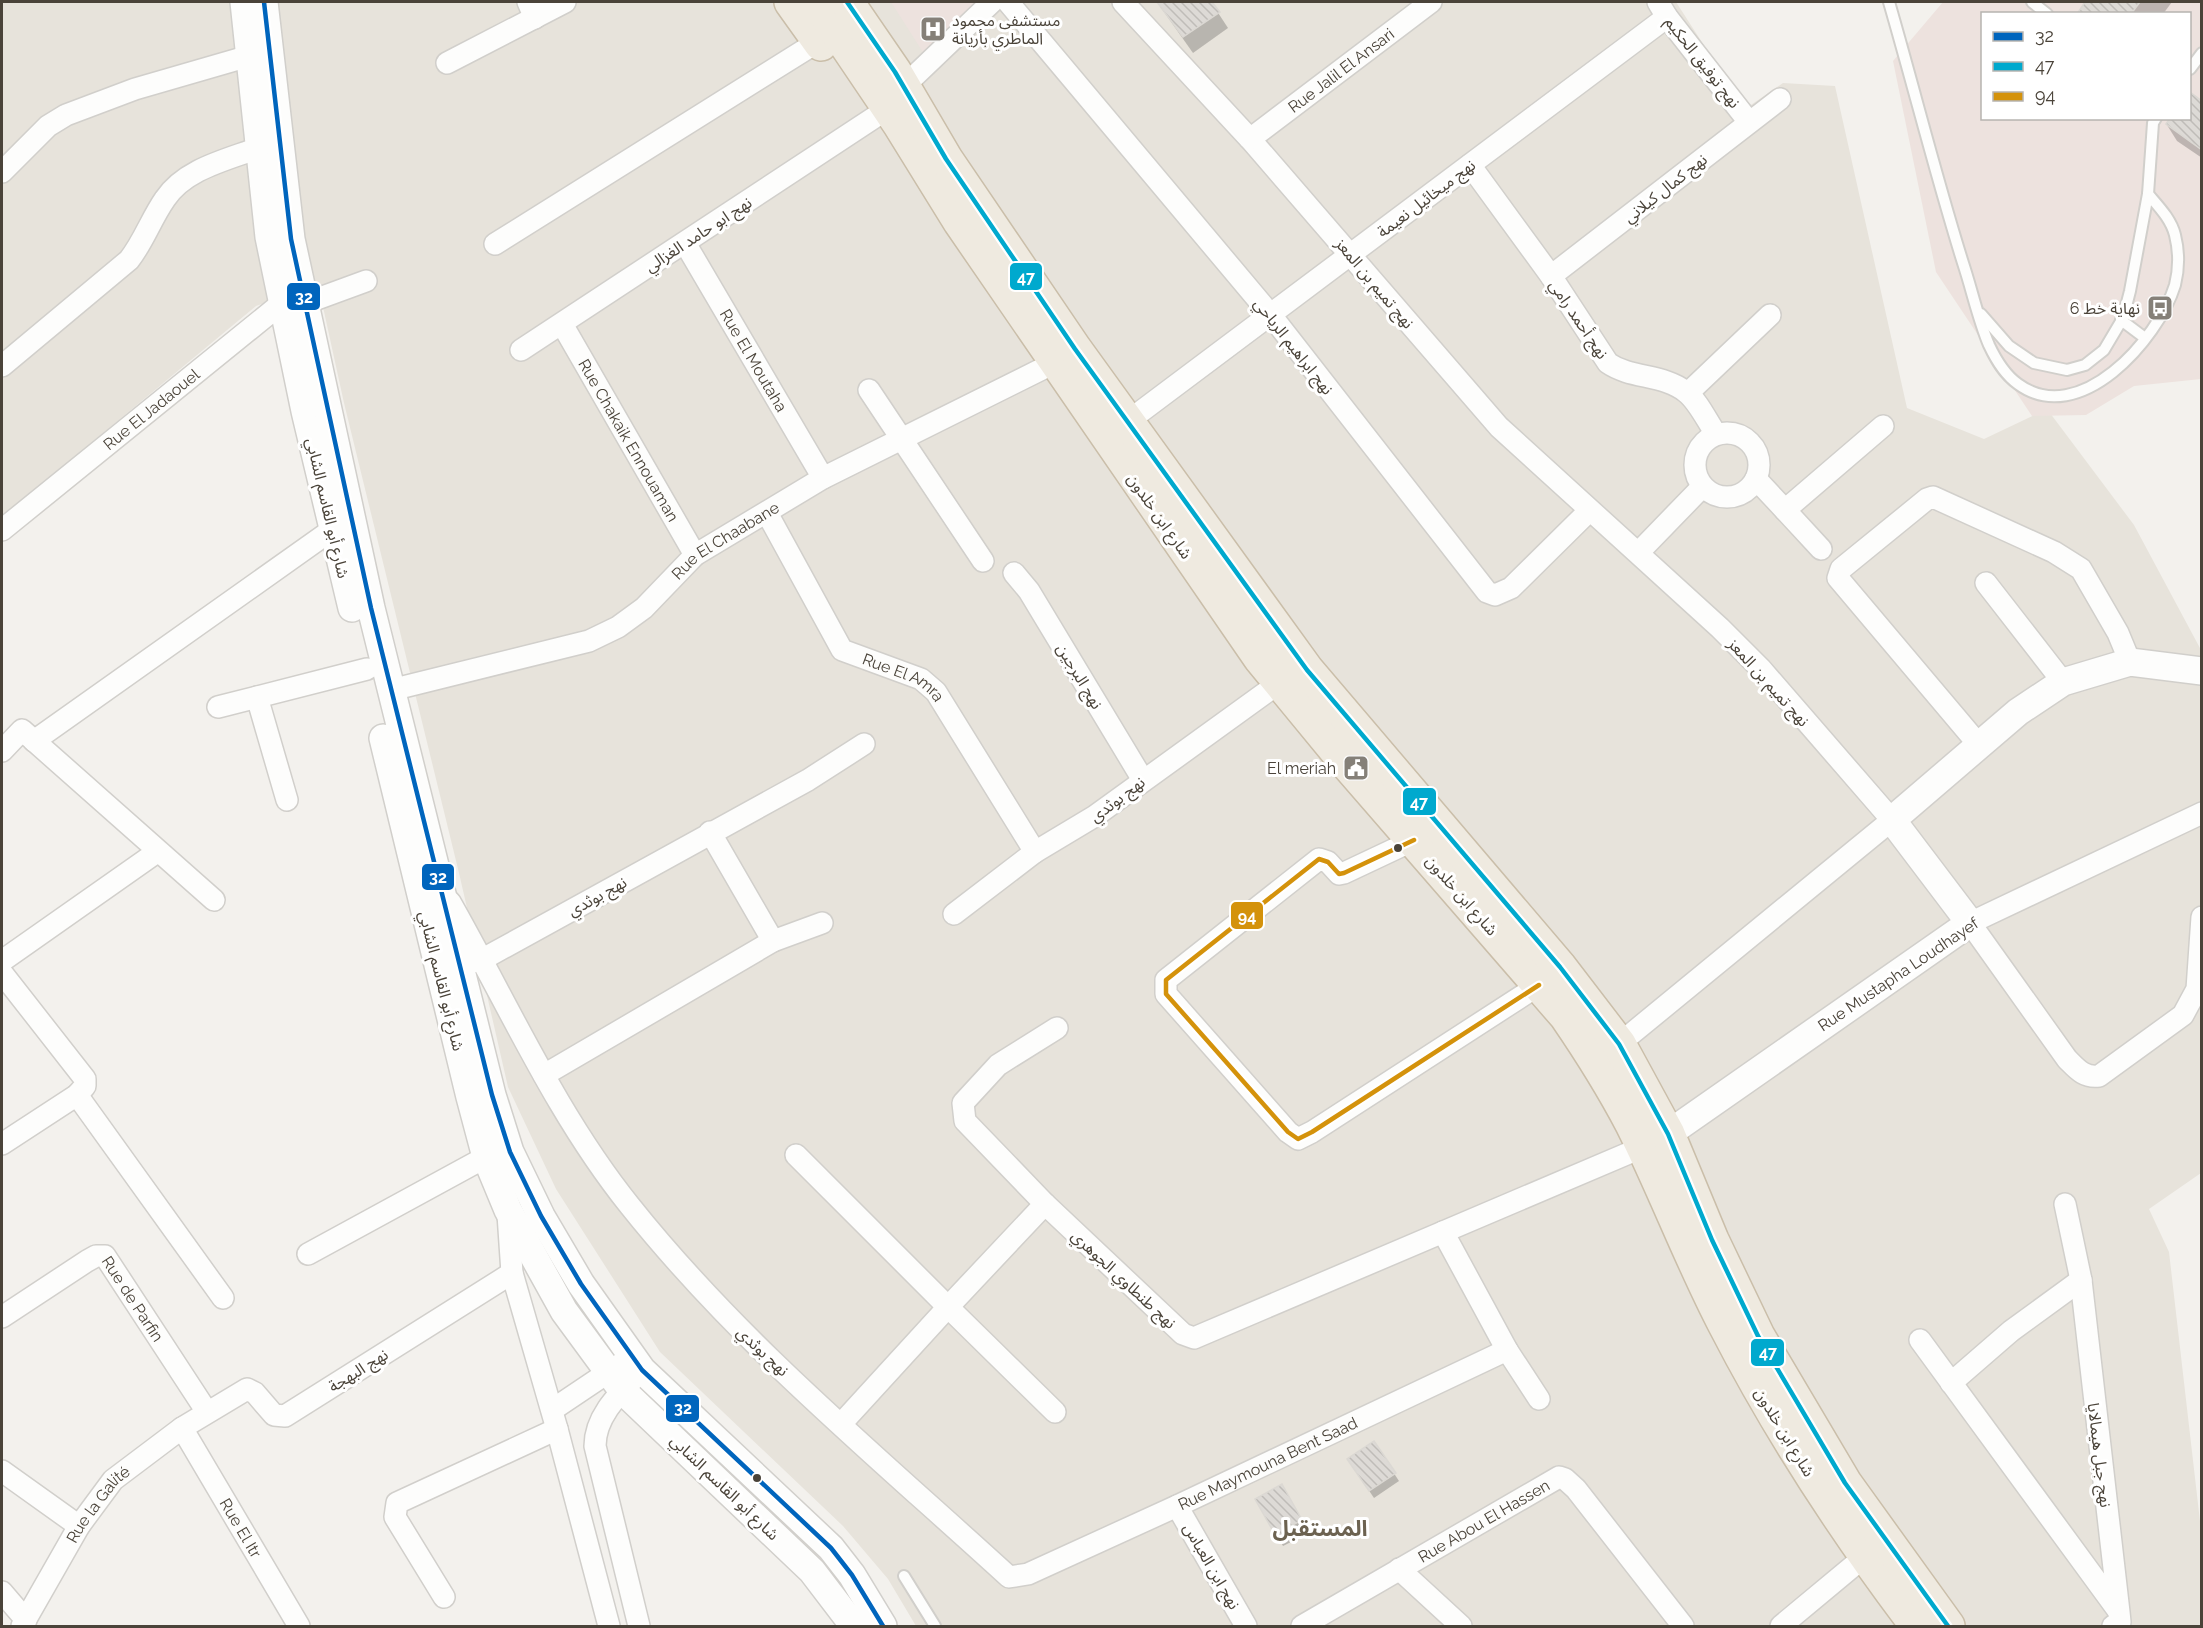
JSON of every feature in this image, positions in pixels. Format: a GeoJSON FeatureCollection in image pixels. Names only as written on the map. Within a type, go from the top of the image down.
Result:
{"type":"FeatureCollection","features":[{"type":"Feature","properties":{"kind":"highway"},"geometry":{"type":"LineString","coordinates":[[791,2],[875,117],[928,171]]}},
{"type":"Feature","properties":{"kind":"highway"},"geometry":{"type":"LineString","coordinates":[[818,2],[928,171]]}},
{"type":"Feature","properties":{"kind":"highway"},"geometry":{"type":"LineString","coordinates":[[847,2],[898,80]]}},
{"type":"Feature","properties":{"kind":"highway"},"geometry":{"type":"LineString","coordinates":[[870,2],[898,80]]}},
{"type":"Feature","properties":{"kind":"highway","name":"شارع ابن خلدون"},"geometry":{"type":"LineString","coordinates":[[898,80],[1011,255],[1127,422],[1332,703],[1560,967],[1619,1044],[1725,1325],[1785,1435],[1864,1557],[1915,1626]]}},
{"type":"Feature","properties":{"kind":"highway","name":"شارع ابن خلدون"},"geometry":{"type":"LineString","coordinates":[[928,171],[1233,622],[1279,683],[1566,1016],[1655,1141],[1712,1240],[1764,1346],[1845,1483],[1948,1626]]}},
{"type":"Feature","properties":{"kind":"street","name":"شارع أبو القاسم الشابي"},"geometry":{"type":"LineString","coordinates":[[244,2],[268,226],[294,303],[342,524],[367,669],[460,964],[486,1157],[508,1210],[564,1311],[616,1382],[812,1571],[854,1626]]}},
{"type":"Feature","properties":{"kind":"street","name":"شارع أبو القاسم الشابي"},"geometry":{"type":"LineString","coordinates":[[264,2],[294,303]]}},
{"type":"Feature","properties":{"kind":"street"},"geometry":{"type":"LineString","coordinates":[[447,63],[531,10],[565,2]]}},
{"type":"Feature","properties":{"kind":"street"},"geometry":{"type":"LineString","coordinates":[[898,80],[992,2]]}},
{"type":"Feature","properties":{"kind":"street","name":"نهج ابراهيم الرياحي"},"geometry":{"type":"LineString","coordinates":[[1008,2],[1270,314],[1487,592],[1495,595],[1511,588],[1589,511]]}},
{"type":"Feature","properties":{"kind":"street","name":"نهج تميم بن المعز"},"geometry":{"type":"LineString","coordinates":[[1124,2],[1250,139],[1499,428],[1589,511],[1639,552],[1761,669],[1892,820]]}},
{"type":"Feature","properties":{"kind":"street","name":"Rue Jalil El Ansari"},"geometry":{"type":"LineString","coordinates":[[1250,139],[1431,2]]}},
{"type":"Feature","properties":{"kind":"street","name":"نهج ميخائيل نعيمة"},"geometry":{"type":"LineString","coordinates":[[1127,422],[1470,165],[1663,9]]}},
{"type":"Feature","properties":{"kind":"street","name":"نهج توفيق الحكيم"},"geometry":{"type":"LineString","coordinates":[[1663,9],[1749,122]]}},
{"type":"Feature","properties":{"kind":"street"},"geometry":{"type":"LineString","coordinates":[[495,244],[819,41]]}},
{"type":"Feature","properties":{"kind":"street"},"geometry":{"type":"LineString","coordinates":[[2,172],[48,126],[66,115],[135,89],[249,56]]}},
{"type":"Feature","properties":{"kind":"street","name":"نهج كمال كيلاني"},"geometry":{"type":"LineString","coordinates":[[1551,276],[1780,99]]}},
{"type":"Feature","properties":{"kind":"street","name":"نهج ابو حامد الغزالي"},"geometry":{"type":"LineString","coordinates":[[521,350],[875,117]]}},
{"type":"Feature","properties":{"kind":"street"},"geometry":{"type":"LineString","coordinates":[[2,366],[129,260],[144,238],[165,198],[178,186],[208,167],[258,148]]}},
{"type":"Feature","properties":{"kind":"street","name":"نهج أحمد رامي"},"geometry":{"type":"LineString","coordinates":[[1470,165],[1551,276],[1608,363],[1620,370],[1673,384],[1688,393]]}},
{"type":"Feature","properties":{"kind":"street","name":"Rue El Moutaha"},"geometry":{"type":"LineString","coordinates":[[685,243],[823,478]]}},
{"type":"Feature","properties":{"kind":"street","name":"Rue El Jadaouel"},"geometry":{"type":"LineString","coordinates":[[2,530],[294,303],[366,281]]}},
{"type":"Feature","properties":{"kind":"street"},"geometry":{"type":"LineString","coordinates":[[1716,434],[1688,393],[1770,315]]}},
{"type":"Feature","properties":{"kind":"street","name":"Rue Chakaik Ennouaman"},"geometry":{"type":"LineString","coordinates":[[562,324],[695,555]]}},
{"type":"Feature","properties":{"kind":"street","name":"Rue El Chaabane"},"geometry":{"type":"LineString","coordinates":[[391,690],[589,641],[618,627],[644,608],[695,555],[823,478],[1056,362]]}},
{"type":"Feature","properties":{"kind":"street"},"geometry":{"type":"LineString","coordinates":[[869,390],[983,561]]}},
{"type":"Feature","properties":{"kind":"street"},"geometry":{"type":"LineString","coordinates":[[1785,510],[1883,426]]}},
{"type":"Feature","properties":{"kind":"street"},"geometry":{"type":"LineString","coordinates":[[1728,432],[1741,435],[1751,443],[1757,454],[1759,466],[1756,479],[1749,489],[1737,496],[1725,497],[1713,494],[1702,487],[1696,476],[1696,457],[1705,441],[1716,434],[1728,432]]}},
{"type":"Feature","properties":{"kind":"street"},"geometry":{"type":"LineString","coordinates":[[1756,479],[1821,549]]}},
{"type":"Feature","properties":{"kind":"street"},"geometry":{"type":"LineString","coordinates":[[1639,552],[1702,487]]}},
{"type":"Feature","properties":{"kind":"street"},"geometry":{"type":"LineString","coordinates":[[1979,745],[1838,578],[1841,568],[1927,499],[1933,498],[2054,552],[2081,569],[2118,633],[2130,662]]}},
{"type":"Feature","properties":{"kind":"street","name":"Rue El Amra"},"geometry":{"type":"LineString","coordinates":[[767,513],[842,650],[921,679],[936,692],[1035,852]]}},
{"type":"Feature","properties":{"kind":"street","name":"شارع أبو القاسم الشابي"},"geometry":{"type":"LineString","coordinates":[[342,524],[391,690],[438,882],[510,1152],[541,1216],[575,1275],[637,1363],[831,1548],[852,1575],[883,1626]]}},
{"type":"Feature","properties":{"kind":"street"},"geometry":{"type":"LineString","coordinates":[[34,741],[342,524]]}},
{"type":"Feature","properties":{"kind":"street","name":"نهج البرجين"},"geometry":{"type":"LineString","coordinates":[[1014,573],[1029,591],[1143,780]]}},
{"type":"Feature","properties":{"kind":"street"},"geometry":{"type":"LineString","coordinates":[[1986,583],[2063,681]]}},
{"type":"Feature","properties":{"kind":"street"},"geometry":{"type":"LineString","coordinates":[[1619,1044],[1892,820],[1979,745],[2028,705],[2063,681],[2130,662],[2202,671]]}},
{"type":"Feature","properties":{"kind":"street"},"geometry":{"type":"LineString","coordinates":[[218,707],[367,669]]}},
{"type":"Feature","properties":{"kind":"street","name":"نهج بوثدي"},"geometry":{"type":"LineString","coordinates":[[954,914],[1035,852],[1068,835],[1279,683]]}},
{"type":"Feature","properties":{"kind":"street"},"geometry":{"type":"LineString","coordinates":[[257,697],[286,800]]}},
{"type":"Feature","properties":{"kind":"street"},"geometry":{"type":"LineString","coordinates":[[2,751],[22,730],[157,852],[214,900]]}},
{"type":"Feature","properties":{"kind":"street","name":"نهج بوثدي"},"geometry":{"type":"LineString","coordinates":[[864,744],[808,780],[460,964],[544,1075],[576,1131],[629,1205],[739,1329],[1009,1577],[1028,1574]]}},
{"type":"Feature","properties":{"kind":"street","name":"Rue Mustapha Loudhayef"},"geometry":{"type":"LineString","coordinates":[[1655,1141],[1970,923],[2202,813]]}},
{"type":"Feature","properties":{"kind":"street"},"geometry":{"type":"LineString","coordinates":[[1892,820],[1970,923],[2067,1059],[2078,1071],[2090,1077],[2098,1076],[2183,1015],[2197,989],[2202,917]]}},
{"type":"Feature","properties":{"kind":"street"},"geometry":{"type":"LineString","coordinates":[[710,832],[772,941]]}},
{"type":"Feature","properties":{"kind":"street"},"geometry":{"type":"LineString","coordinates":[[1414,840],[1340,874],[1328,862],[1319,859],[1166,980],[1166,994],[1288,1132],[1298,1138],[1312,1132],[1539,985]]}},
{"type":"Feature","properties":{"kind":"street"},"geometry":{"type":"LineString","coordinates":[[2,961],[157,852]]}},
{"type":"Feature","properties":{"kind":"street"},"geometry":{"type":"LineString","coordinates":[[544,1075],[772,941],[822,923]]}},
{"type":"Feature","properties":{"kind":"street"},"geometry":{"type":"LineString","coordinates":[[2,973],[82,1073],[85,1086],[77,1095],[2,1144]]}},
{"type":"Feature","properties":{"kind":"street"},"geometry":{"type":"LineString","coordinates":[[841,1424],[1045,1204],[965,1120],[963,1103],[998,1065],[1057,1028]]}},
{"type":"Feature","properties":{"kind":"street"},"geometry":{"type":"LineString","coordinates":[[77,1095],[223,1298]]}},
{"type":"Feature","properties":{"kind":"street","name":"نهج طنطاوي الجوهري"},"geometry":{"type":"LineString","coordinates":[[1045,1204],[1189,1338],[1202,1336],[1655,1141]]}},
{"type":"Feature","properties":{"kind":"street"},"geometry":{"type":"LineString","coordinates":[[796,1155],[1055,1412]]}},
{"type":"Feature","properties":{"kind":"street"},"geometry":{"type":"LineString","coordinates":[[308,1254],[486,1157]]}},
{"type":"Feature","properties":{"kind":"street","name":"نهج جبل هيمالايا"},"geometry":{"type":"LineString","coordinates":[[2064,1204],[2081,1280],[2119,1622]]}},
{"type":"Feature","properties":{"kind":"street"},"geometry":{"type":"LineString","coordinates":[[508,1210],[512,1273],[555,1419],[609,1626]]}},
{"type":"Feature","properties":{"kind":"street"},"geometry":{"type":"LineString","coordinates":[[1443,1232],[1507,1350],[1539,1399]]}},
{"type":"Feature","properties":{"kind":"street","name":"Rue de Parfin"},"geometry":{"type":"LineString","coordinates":[[2,1317],[87,1261],[96,1256],[105,1256],[207,1412]]}},
{"type":"Feature","properties":{"kind":"street","name":"نهج البهجة"},"geometry":{"type":"LineString","coordinates":[[207,1412],[247,1389],[255,1393],[274,1415],[285,1416],[512,1273]]}},
{"type":"Feature","properties":{"kind":"street"},"geometry":{"type":"LineString","coordinates":[[1951,1383],[2011,1331],[2081,1280]]}},
{"type":"Feature","properties":{"kind":"street"},"geometry":{"type":"LineString","coordinates":[[1920,1340],[2119,1622]]}},
{"type":"Feature","properties":{"kind":"street","name":"Rue Maymouna Bent Saad"},"geometry":{"type":"LineString","coordinates":[[1028,1574],[1178,1506],[1507,1350]]}},
{"type":"Feature","properties":{"kind":"street"},"geometry":{"type":"LineString","coordinates":[[444,1597],[395,1517],[397,1503],[555,1419],[616,1382],[637,1363]]}},
{"type":"Feature","properties":{"kind":"street"},"geometry":{"type":"LineString","coordinates":[[616,1382],[595,1432],[595,1446],[639,1626]]}},
{"type":"Feature","properties":{"kind":"street","name":"Rue la Galité"},"geometry":{"type":"LineString","coordinates":[[24,1623],[79,1526],[113,1480],[207,1412]]}},
{"type":"Feature","properties":{"kind":"street","name":"Rue El Itr"},"geometry":{"type":"LineString","coordinates":[[182,1428],[299,1626]]}},
{"type":"Feature","properties":{"kind":"street"},"geometry":{"type":"LineString","coordinates":[[2,1472],[79,1526]]}},
{"type":"Feature","properties":{"kind":"street","name":"Rue Abou El Hassen"},"geometry":{"type":"LineString","coordinates":[[1302,1626],[1558,1477],[1565,1479],[1576,1489],[1683,1626]]}},
{"type":"Feature","properties":{"kind":"street","name":"نهج ابن العباس"},"geometry":{"type":"LineString","coordinates":[[1178,1506],[1246,1626]]}},
{"type":"Feature","properties":{"kind":"street"},"geometry":{"type":"LineString","coordinates":[[1781,1626],[1864,1557]]}},
{"type":"Feature","properties":{"kind":"street"},"geometry":{"type":"LineString","coordinates":[[1399,1569],[1461,1626]]}},
{"type":"Feature","properties":{"kind":"street"},"geometry":{"type":"LineString","coordinates":[[2,1592],[24,1623]]}},
{"type":"Feature","properties":{"kind":"lane"},"geometry":{"type":"LineString","coordinates":[[1889,2],[1990,346],[2002,370],[2024,389],[2060,398],[2081,393],[2113,373],[2145,338],[2166,305],[2175,284],[2178,264],[2173,227],[2148,194]]}},
{"type":"Feature","properties":{"kind":"lane"},"geometry":{"type":"LineString","coordinates":[[2032,2],[2044,12]]}},
{"type":"Feature","properties":{"kind":"lane"},"geometry":{"type":"LineString","coordinates":[[2191,68],[2202,53]]}},
{"type":"Feature","properties":{"kind":"lane"},"geometry":{"type":"LineString","coordinates":[[1979,312],[2009,346],[2034,363],[2067,370],[2085,365],[2104,350],[2121,320],[2130,291],[2148,194],[2155,120]]}},
{"type":"Feature","properties":{"kind":"lane"},"geometry":{"type":"LineString","coordinates":[[2121,320],[2145,338]]}},
{"type":"Feature","properties":{"kind":"lane"},"geometry":{"type":"LineString","coordinates":[[904,1576],[935,1626]]}},
{"type":"Feature","properties":{"kind":"shaded area"},"geometry":{"type":"Polygon","coordinates":[[[2,2],[1676,2],[1745,109],[1783,83],[1835,86],[1907,408],[1984,439],[2047,409],[2134,525],[2201,650],[2201,1173],[2149,1209],[2169,1252],[2201,1530],[2201,1626],[916,1626],[888,1579],[843,1526],[660,1352],[556,1189],[508,1087],[459,873],[344,403],[318,284],[256,306],[2,517],[2,2]]]}},
{"type":"Feature","properties":{"kind":"shaded area","name":"مستشفى محمود الماطري بأريانة"},"geometry":{"type":"Polygon","coordinates":[[[891,2],[987,2],[926,57],[891,2]]]}},
{"type":"Feature","properties":{"kind":"shaded area"},"geometry":{"type":"Polygon","coordinates":[[[1943,2],[2201,2],[2201,379],[2134,386],[2086,415],[2032,416],[1936,272],[1893,61],[1943,2]]]}},
{"type":"Feature","properties":{"kind":"building"},"geometry":{"type":"Polygon","coordinates":[[[1157,2],[1212,2],[1220,12],[1183,37],[1157,2]]]}},
{"type":"Feature","properties":{"kind":"building"},"geometry":{"type":"Polygon","coordinates":[[[2085,2],[2140,2],[2132,12],[2078,12],[2085,2]]]}},
{"type":"Feature","properties":{"kind":"building"},"geometry":{"type":"Polygon","coordinates":[[[2191,93],[2202,101],[2202,150],[2166,124],[2169,120],[2191,120],[2191,93]]]}},
{"type":"Feature","properties":{"kind":"building"},"geometry":{"type":"Polygon","coordinates":[[[1374,1441],[1396,1473],[1369,1491],[1347,1459],[1374,1441]]]}},
{"type":"Feature","properties":{"kind":"building"},"geometry":{"type":"Polygon","coordinates":[[[1282,1484],[1302,1520],[1289,1527],[1292,1531],[1278,1540],[1255,1499],[1282,1484]]]}},
{"type":"Feature","properties":{"kind":"transit line","name":"32"},"geometry":{"type":"LineString","coordinates":[[264,2],[291,239],[371,608],[492,1095],[510,1152],[541,1216],[581,1284],[642,1370],[831,1548],[852,1575],[883,1626]]}},
{"type":"Feature","properties":{"kind":"transit line","name":"47"},"geometry":{"type":"LineString","coordinates":[[847,2],[895,72],[946,159],[1075,349],[1307,670],[1560,967],[1619,1044],[1668,1134],[1712,1240],[1758,1336],[1845,1483],[1948,1626]]}},
{"type":"Feature","properties":{"kind":"transit line","name":"94"},"geometry":{"type":"LineString","coordinates":[[1414,840],[1344,873],[1339,874],[1328,862],[1319,859],[1166,980],[1166,994],[1288,1132],[1298,1139],[1539,985]]}},
{"type":"Feature","properties":{"kind":"place","name":"مستشفى محمود الماطري بأريانة"},"geometry":{"type":"Point","coordinates":[933,29]}},
{"type":"Feature","properties":{"kind":"place","name":"نهاية خط 6"},"geometry":{"type":"Point","coordinates":[2160,308]}},
{"type":"Feature","properties":{"kind":"place","name":"El meriah"},"geometry":{"type":"Point","coordinates":[1356,768]}},
{"type":"Feature","properties":{"kind":"district","name":"المستقبل"},"geometry":{"type":"Point","coordinates":[1320,1528]}}]}
